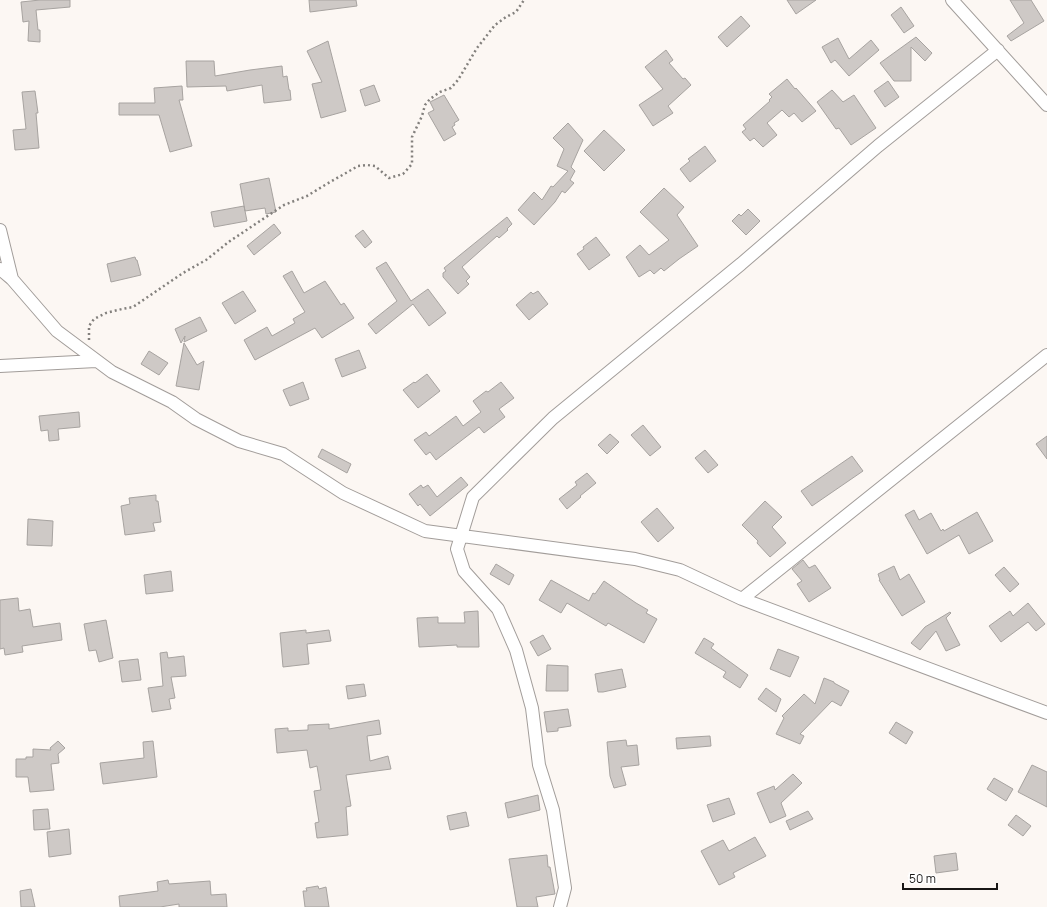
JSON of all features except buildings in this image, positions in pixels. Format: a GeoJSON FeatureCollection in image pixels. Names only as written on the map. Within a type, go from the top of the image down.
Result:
{"type":"FeatureCollection","features":[{"type":"Feature","properties":{"kind":"street"},"geometry":{"type":"LineString","coordinates":[[952,0],[1047,105]]}},
{"type":"Feature","properties":{"kind":"street"},"geometry":{"type":"LineString","coordinates":[[560,907],[564,888],[553,810],[539,764],[532,708],[516,650],[498,609],[464,572],[457,549],[474,497],[553,418],[741,264],[878,146],[998,50]]}},
{"type":"Feature","properties":{"kind":"street"},"geometry":{"type":"LineString","coordinates":[[0,230],[12,279]]}},
{"type":"Feature","properties":{"kind":"street"},"geometry":{"type":"LineString","coordinates":[[0,269],[12,279],[57,331],[112,372],[172,402],[196,419],[239,441],[283,454],[343,493],[425,531],[635,559],[680,570],[742,599],[1047,713]]}},
{"type":"Feature","properties":{"kind":"street"},"geometry":{"type":"LineString","coordinates":[[742,599],[1047,355]]}},
{"type":"Feature","properties":{"kind":"street"},"geometry":{"type":"LineString","coordinates":[[0,366],[96,361]]}},
{"type":"Feature","properties":{"kind":"path"},"geometry":{"type":"LineString","coordinates":[[96,361],[89,340],[89,326],[94,318],[117,310],[133,307],[183,273],[206,260],[219,249],[284,205],[307,196],[325,184],[358,166],[375,166],[389,178],[403,174],[412,164],[412,137],[422,116],[425,105],[430,99],[440,92],[451,88],[458,80],[477,48],[495,25],[516,12],[524,0]]}}]}
